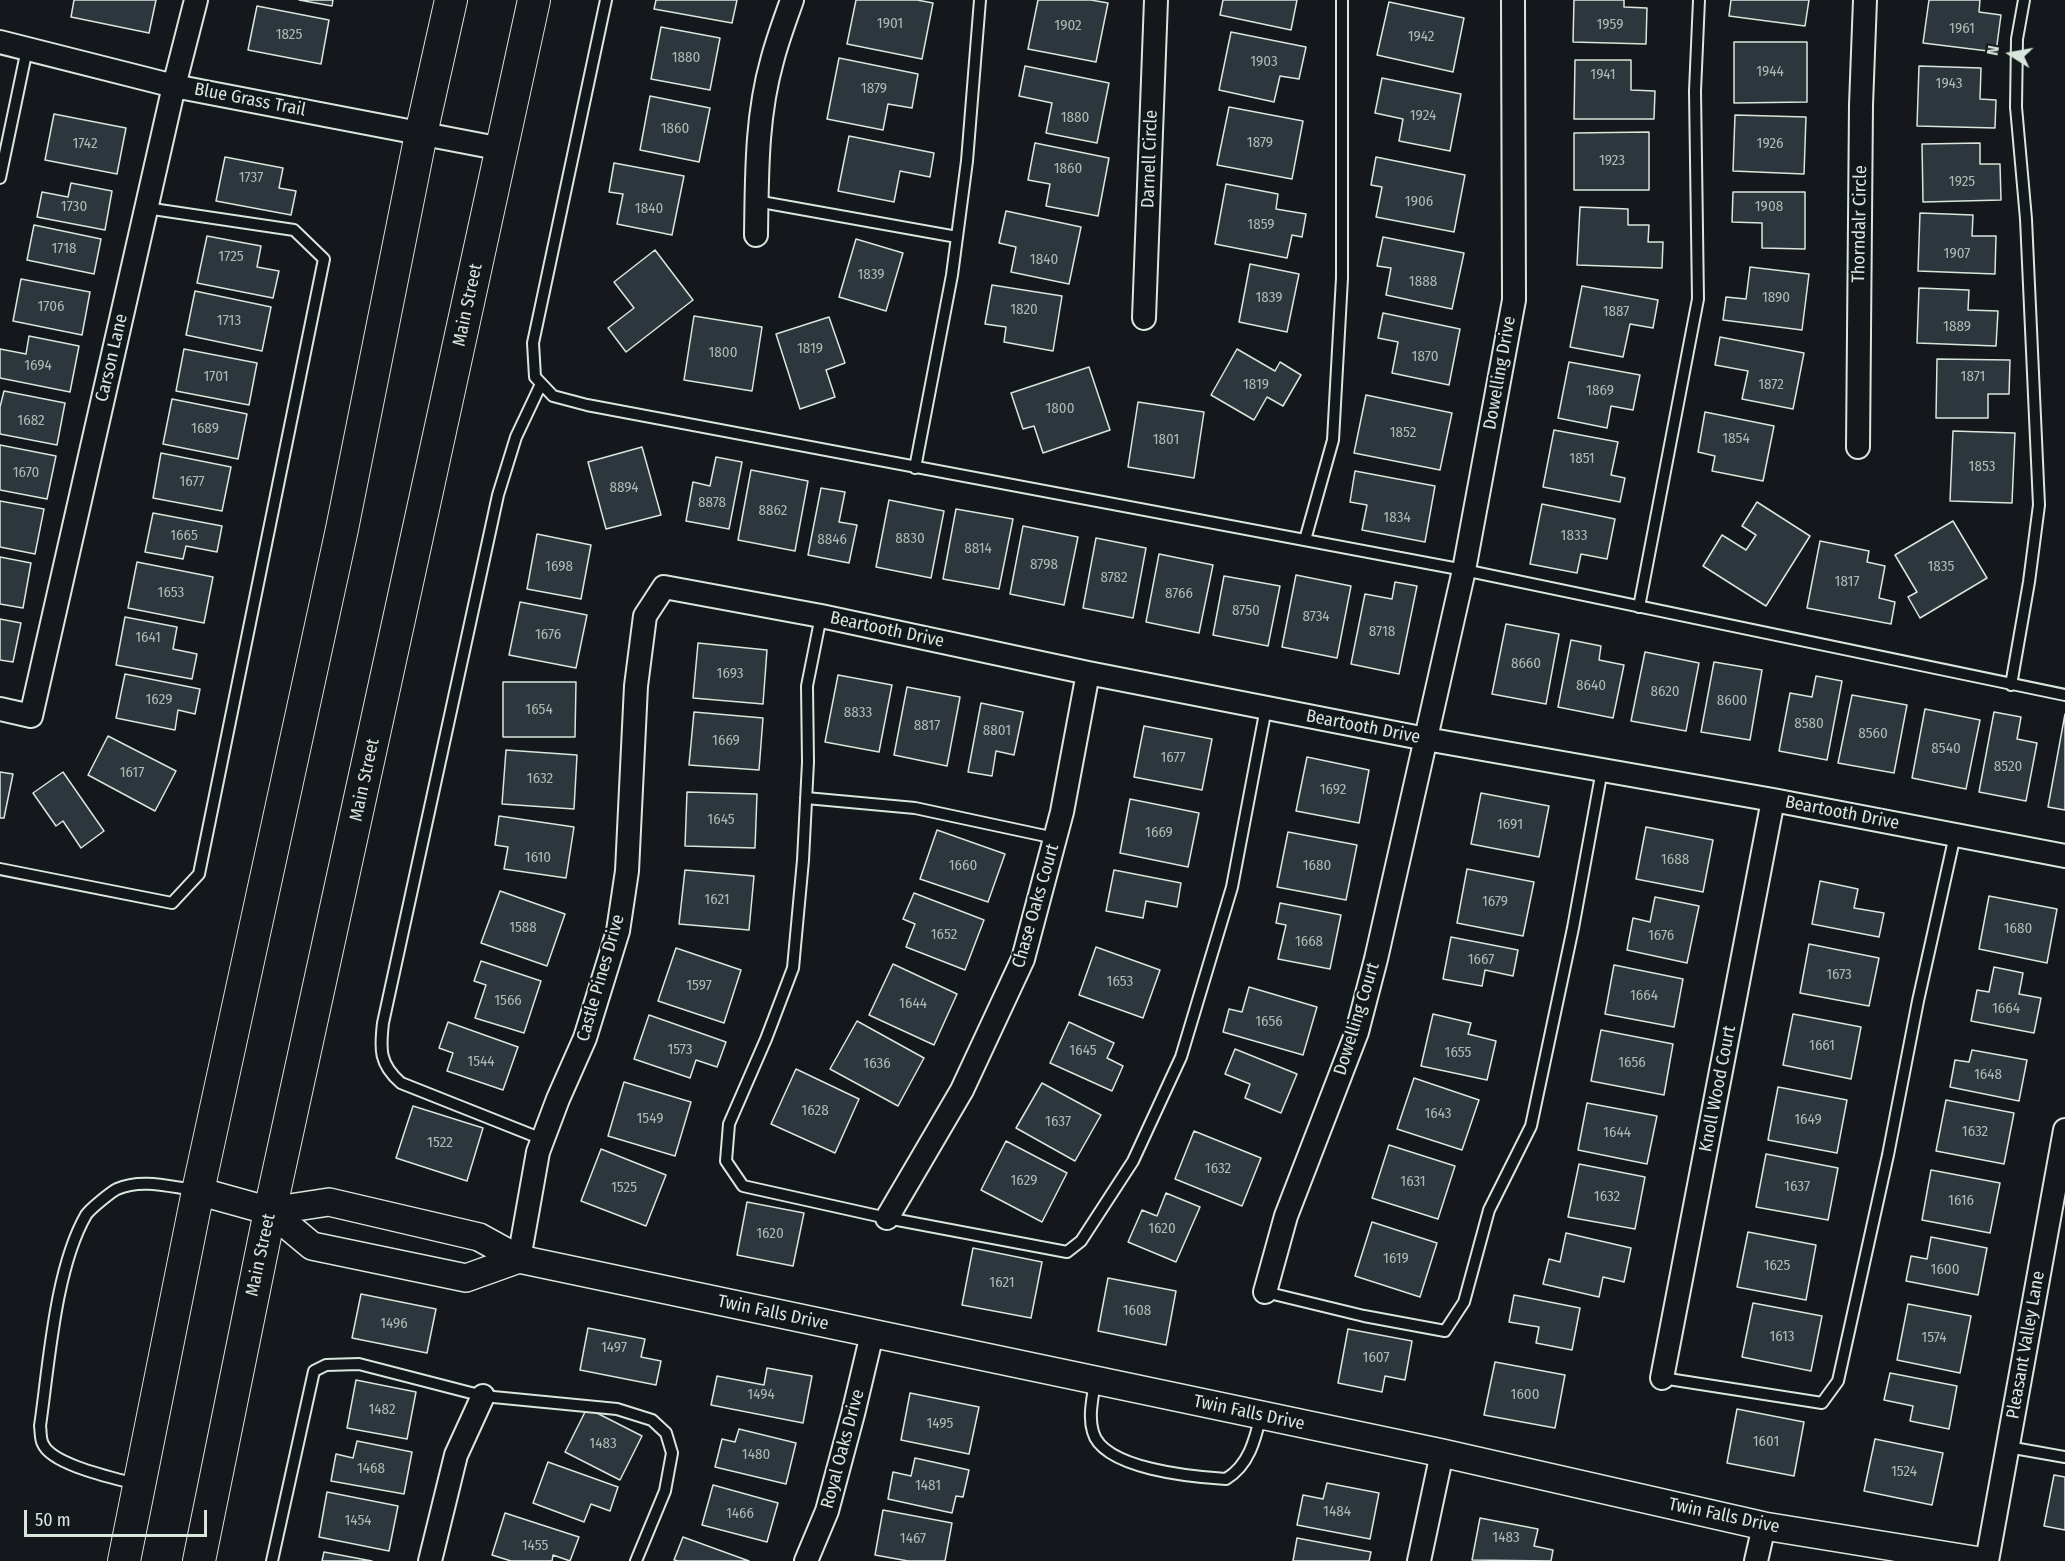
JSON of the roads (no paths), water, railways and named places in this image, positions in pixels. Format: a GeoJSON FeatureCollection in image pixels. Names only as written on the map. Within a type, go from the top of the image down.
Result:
{"type":"FeatureCollection","features":[{"type":"Feature","properties":{"kind":"main road"},"geometry":{"type":"LineString","coordinates":[[124,1561],[198,1191],[342,530],[451,0]]}},
{"type":"Feature","properties":{"kind":"main road","name":"Main Street"},"geometry":{"type":"LineString","coordinates":[[199,1561],[270,1211],[534,0]]}},
{"type":"Feature","properties":{"kind":"street","name":"Carson Lane"},"geometry":{"type":"LineString","coordinates":[[0,709],[31,716],[174,86],[196,0]]}},
{"type":"Feature","properties":{"kind":"street"},"geometry":{"type":"LineString","coordinates":[[756,235],[757,164],[761,114],[771,62],[792,0]]}},
{"type":"Feature","properties":{"kind":"street","name":"Darnell Circle"},"geometry":{"type":"LineString","coordinates":[[1144,318],[1156,0]]}},
{"type":"Feature","properties":{"kind":"street","name":"Dowelling Drive"},"geometry":{"type":"LineString","coordinates":[[1426,739],[1464,570],[1514,300],[1513,0]]}},
{"type":"Feature","properties":{"kind":"street","name":"Thorndalr Circle"},"geometry":{"type":"LineString","coordinates":[[1858,447],[1862,105],[1866,0]]}},
{"type":"Feature","properties":{"kind":"street","name":"Blue Grass Trail"},"geometry":{"type":"LineString","coordinates":[[0,42],[174,86],[502,149]]}},
{"type":"Feature","properties":{"kind":"street","name":"Castle Pines Drive"},"geometry":{"type":"LineString","coordinates":[[519,1259],[538,1152],[585,1038],[618,931],[627,871],[636,686],[645,616],[664,587]]}},
{"type":"Feature","properties":{"kind":"street","name":"Beartooth Drive"},"geometry":{"type":"LineString","coordinates":[[664,587],[821,616],[1088,673],[1426,739],[1773,800],[2065,856]]}},
{"type":"Feature","properties":{"kind":"street","name":"Chase Oaks Court"},"geometry":{"type":"LineString","coordinates":[[887,1218],[962,1090],[1023,959],[1062,812],[1088,673]]}},
{"type":"Feature","properties":{"kind":"street","name":"Dowelling Court"},"geometry":{"type":"LineString","coordinates":[[1265,1292],[1286,1216],[1357,1032],[1426,739]]}},
{"type":"Feature","properties":{"kind":"street","name":"Knoll Wood Court"},"geometry":{"type":"LineString","coordinates":[[1662,1378],[1773,800]]}},
{"type":"Feature","properties":{"kind":"street","name":"Pleasant Valley Lane"},"geometry":{"type":"LineString","coordinates":[[1988,1561],[2065,1130]]}},
{"type":"Feature","properties":{"kind":"street"},"geometry":{"type":"LineString","coordinates":[[198,1191],[270,1211],[312,1246],[466,1278],[519,1259]]}},
{"type":"Feature","properties":{"kind":"street","name":"Twin Falls Drive"},"geometry":{"type":"LineString","coordinates":[[270,1211],[329,1202],[478,1237],[519,1259],[1442,1453],[1764,1526],[1980,1561]]}},
{"type":"Feature","properties":{"kind":"street","name":"Royal Oaks Drive"},"geometry":{"type":"LineString","coordinates":[[806,1561],[827,1511],[872,1334]]}},
{"type":"Feature","properties":{"kind":"street"},"geometry":{"type":"LineString","coordinates":[[430,1561],[456,1455],[483,1396]]}},
{"type":"Feature","properties":{"kind":"street"},"geometry":{"type":"LineString","coordinates":[[1419,1561],[1442,1453]]}},
{"type":"Feature","properties":{"kind":"street"},"geometry":{"type":"LineString","coordinates":[[1756,1561],[1764,1526]]}},
{"type":"Feature","properties":{"kind":"lane"},"geometry":{"type":"LineString","coordinates":[[606,0],[533,344],[535,377],[554,396],[587,405],[915,468],[1464,570],[2065,696]]}},
{"type":"Feature","properties":{"kind":"lane"},"geometry":{"type":"LineString","coordinates":[[915,468],[952,275],[967,161],[980,0]]}},
{"type":"Feature","properties":{"kind":"lane"},"geometry":{"type":"LineString","coordinates":[[1305,540],[1332,440],[1342,278],[1342,0]]}},
{"type":"Feature","properties":{"kind":"lane"},"geometry":{"type":"LineString","coordinates":[[1639,607],[1698,299],[1695,92],[1699,0]]}},
{"type":"Feature","properties":{"kind":"lane"},"geometry":{"type":"LineString","coordinates":[[2012,685],[2030,582],[2039,505],[2026,219],[2016,107],[2017,39],[2024,0]]}},
{"type":"Feature","properties":{"kind":"lane"},"geometry":{"type":"LineString","coordinates":[[0,178],[27,49]]}},
{"type":"Feature","properties":{"kind":"lane"},"geometry":{"type":"LineString","coordinates":[[756,201],[957,237]]}},
{"type":"Feature","properties":{"kind":"lane"},"geometry":{"type":"LineString","coordinates":[[0,869],[172,903],[199,874],[324,260],[294,230],[146,208]]}},
{"type":"Feature","properties":{"kind":"lane"},"geometry":{"type":"LineString","coordinates":[[541,384],[516,437],[498,495],[380,1046],[383,1060],[392,1075],[401,1083],[542,1139]]}},
{"type":"Feature","properties":{"kind":"lane"},"geometry":{"type":"LineString","coordinates":[[821,616],[807,686],[803,860],[793,968],[766,1039],[729,1124],[726,1161],[743,1186],[887,1218],[1067,1252],[1081,1241],[1133,1161],[1181,1057],[1232,887],[1266,708]]}},
{"type":"Feature","properties":{"kind":"lane"},"geometry":{"type":"LineString","coordinates":[[1265,1292],[1364,1316],[1444,1331],[1464,1302],[1489,1210],[1531,1126],[1573,928],[1602,770]]}},
{"type":"Feature","properties":{"kind":"lane"},"geometry":{"type":"LineString","coordinates":[[806,798],[915,808],[1055,838]]}},
{"type":"Feature","properties":{"kind":"lane"},"geometry":{"type":"LineString","coordinates":[[1662,1378],[1822,1403],[1838,1381],[1955,835]]}},
{"type":"Feature","properties":{"kind":"lane"},"geometry":{"type":"LineString","coordinates":[[139,1485],[83,1470],[51,1455],[43,1445],[40,1426],[57,1310],[69,1256],[87,1213],[116,1189],[142,1183],[198,1191]]}},
{"type":"Feature","properties":{"kind":"lane"},"geometry":{"type":"LineString","coordinates":[[272,1561],[314,1371],[326,1365],[359,1364],[483,1396],[617,1409],[652,1420],[666,1433],[672,1453],[665,1491],[636,1561]]}},
{"type":"Feature","properties":{"kind":"lane"},"geometry":{"type":"LineString","coordinates":[[1095,1381],[1091,1421],[1093,1434],[1102,1448],[1111,1455],[1133,1465],[1226,1479],[1235,1473],[1253,1446],[1261,1415]]}},
{"type":"Feature","properties":{"kind":"lane"},"geometry":{"type":"LineString","coordinates":[[2008,1447],[2065,1457]]}}]}
